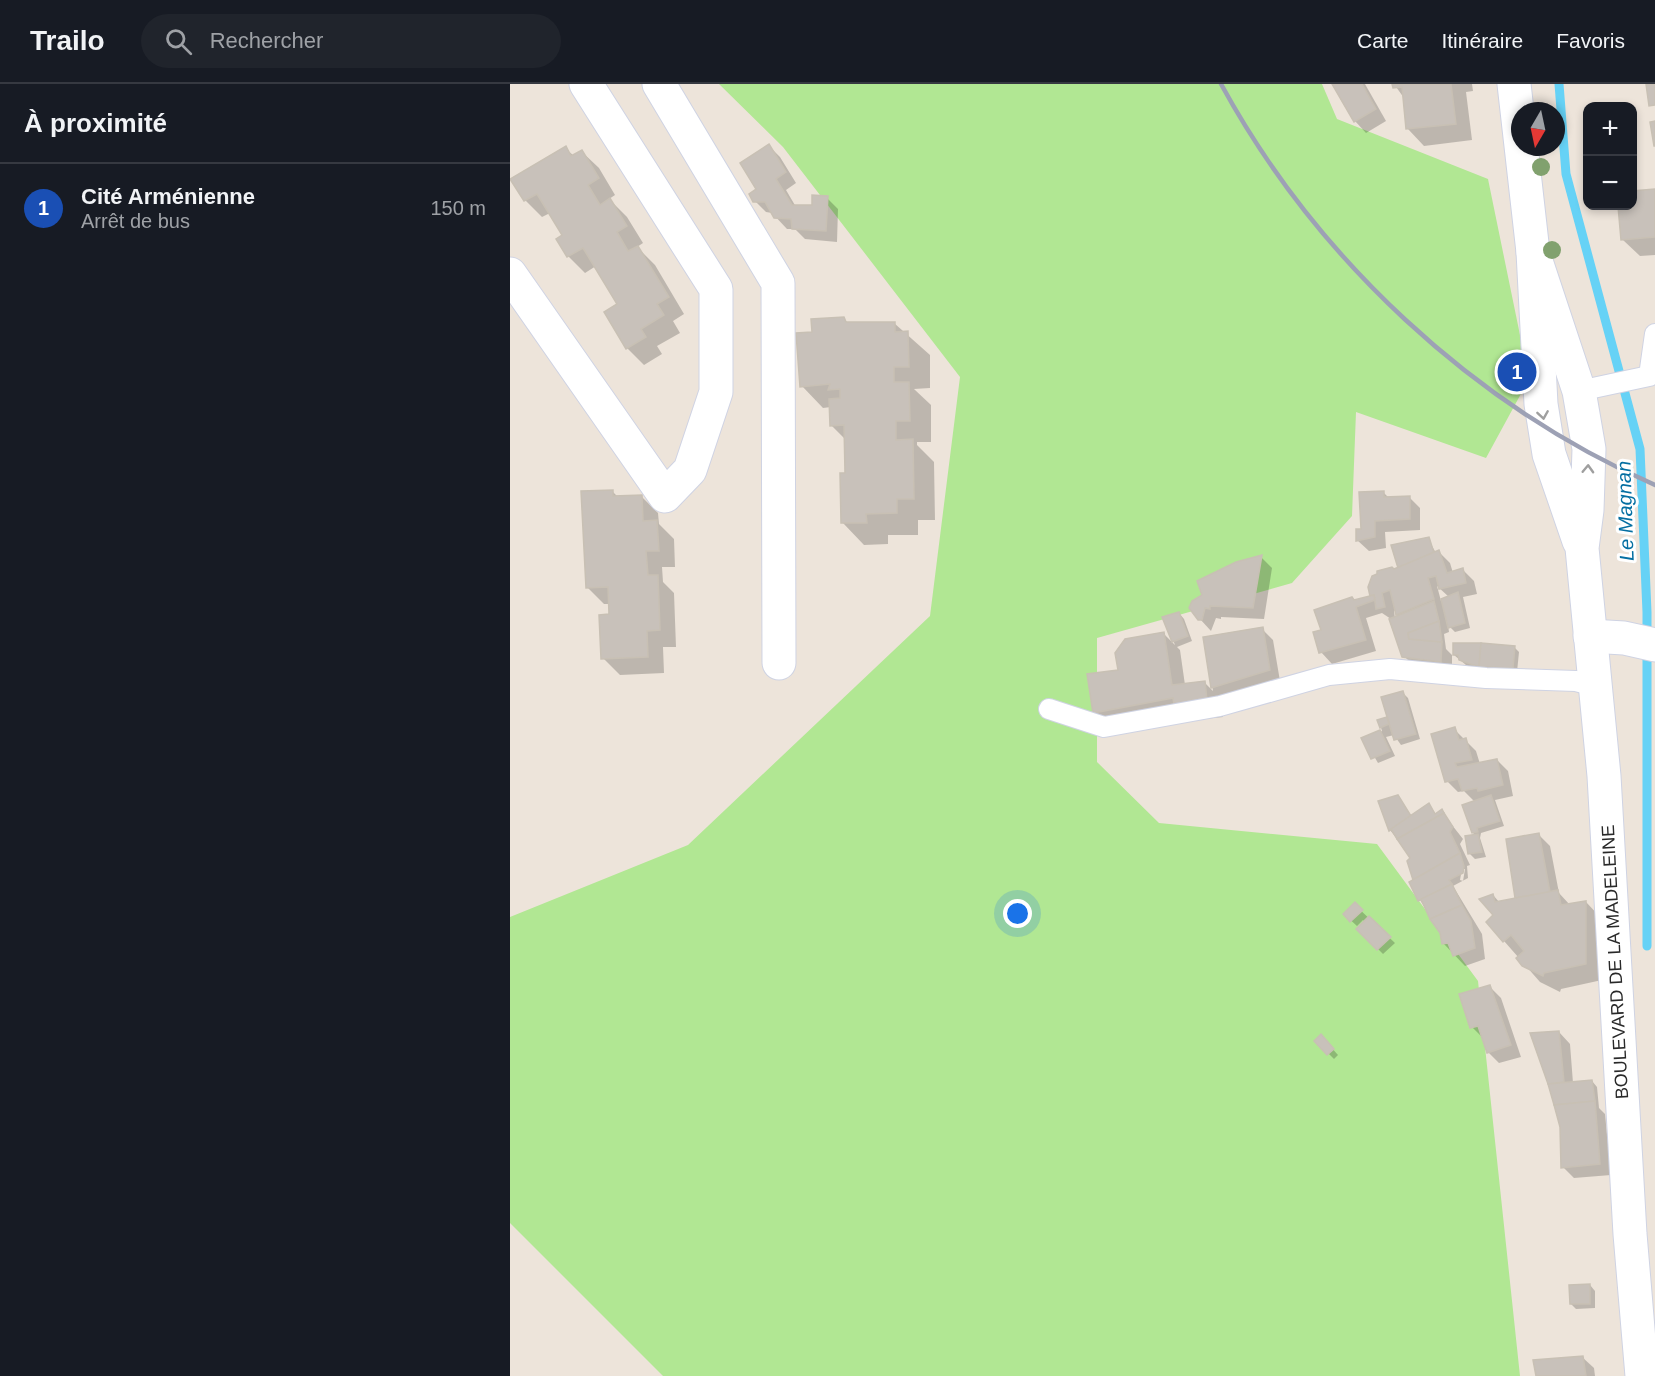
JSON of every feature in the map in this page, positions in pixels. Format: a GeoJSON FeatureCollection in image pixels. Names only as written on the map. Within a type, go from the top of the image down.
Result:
{"type":"FeatureCollection","features":[{"type":"Feature","properties":{"kind":"street"},"geometry":{"type":"LineString","coordinates":[[510,274],[665,496],[690,470],[717,392],[716,289],[586,84]]}},
{"type":"Feature","properties":{"kind":"street"},"geometry":{"type":"LineString","coordinates":[[658,84],[778,283],[779,663]]}},
{"type":"Feature","properties":{"kind":"street","name":"BOULEVARD DE LA MADELEINE"},"geometry":{"type":"LineString","coordinates":[[1514,84],[1533,252],[1541,404],[1549,454],[1582,548]]}},
{"type":"Feature","properties":{"kind":"street","name":"BOULEVARD DE LA MADELEINE"},"geometry":{"type":"LineString","coordinates":[[1533,252],[1594,388],[1587,510],[1582,548],[1604,776],[1630,1234],[1642,1376]]}},
{"type":"Feature","properties":{"kind":"street"},"geometry":{"type":"LineString","coordinates":[[1590,636],[1639,641]]}},
{"type":"Feature","properties":{"kind":"lane"},"geometry":{"type":"LineString","coordinates":[[1594,388],[1649,376],[1655,334]]}},
{"type":"Feature","properties":{"kind":"lane"},"geometry":{"type":"LineString","coordinates":[[1049,709],[1104,727],[1220,706],[1329,675],[1390,669],[1486,678],[1576,681],[1595,686]]}},
{"type":"Feature","properties":{"kind":"green space"},"geometry":{"type":"Polygon","coordinates":[[[719,84],[1322,84],[1337,119],[1488,179],[1529,379],[1486,458],[1356,412],[1352,516],[1292,583],[1097,638],[1097,762],[1159,823],[1377,844],[1478,981],[1520,1376],[663,1376],[510,1223],[510,917],[688,845],[930,616],[960,377],[783,147],[719,84]]]}},
{"type":"Feature","properties":{"kind":"building"},"geometry":{"type":"Polygon","coordinates":[[[1332,84],[1362,84],[1376,109],[1354,122],[1332,84]]]}},
{"type":"Feature","properties":{"kind":"building"},"geometry":{"type":"Polygon","coordinates":[[[1392,84],[1451,84],[1456,124],[1406,129],[1402,87],[1393,88],[1392,84]]]}},
{"type":"Feature","properties":{"kind":"building"},"geometry":{"type":"Polygon","coordinates":[[[1646,84],[1655,84],[1655,105],[1649,106],[1646,84]]]}},
{"type":"Feature","properties":{"kind":"building"},"geometry":{"type":"Polygon","coordinates":[[[1655,121],[1655,146],[1654,146],[1650,122],[1655,121]]]}},
{"type":"Feature","properties":{"kind":"building"},"geometry":{"type":"Polygon","coordinates":[[[769,144],[786,172],[776,179],[792,205],[812,205],[812,195],[828,196],[826,231],[792,229],[791,219],[774,218],[765,202],[753,202],[749,194],[756,189],[740,163],[769,144]]]}},
{"type":"Feature","properties":{"kind":"building"},"geometry":{"type":"Polygon","coordinates":[[[566,146],[571,156],[582,150],[599,178],[588,185],[600,205],[610,198],[627,226],[617,232],[628,251],[638,246],[669,297],[657,304],[664,315],[641,329],[646,337],[626,349],[604,312],[617,304],[583,248],[567,257],[556,239],[562,235],[537,194],[524,201],[510,179],[566,146]]]}},
{"type":"Feature","properties":{"kind":"building"},"geometry":{"type":"Polygon","coordinates":[[[1655,189],[1655,237],[1621,240],[1618,210],[1637,210],[1637,191],[1655,189]]]}},
{"type":"Feature","properties":{"kind":"building"},"geometry":{"type":"Polygon","coordinates":[[[844,317],[846,322],[895,322],[895,332],[908,331],[909,367],[894,367],[894,382],[909,382],[910,421],[896,421],[896,440],[913,439],[914,499],[897,499],[897,513],[866,514],[867,523],[841,523],[840,473],[845,473],[844,425],[830,426],[829,399],[840,398],[840,389],[828,390],[830,384],[800,387],[796,333],[812,332],[811,319],[844,317]]]}},
{"type":"Feature","properties":{"kind":"building"},"geometry":{"type":"Polygon","coordinates":[[[613,490],[613,496],[642,495],[643,521],[657,520],[659,551],[646,551],[648,575],[658,575],[660,630],[647,631],[648,657],[601,659],[599,615],[609,614],[608,587],[586,588],[581,491],[613,490]]]}},
{"type":"Feature","properties":{"kind":"building"},"geometry":{"type":"Polygon","coordinates":[[[1384,491],[1384,497],[1410,496],[1410,519],[1375,521],[1375,537],[1356,541],[1356,529],[1361,529],[1359,492],[1384,491]]]}},
{"type":"Feature","properties":{"kind":"building"},"geometry":{"type":"Polygon","coordinates":[[[1429,537],[1434,553],[1398,568],[1391,545],[1429,537]]]}},
{"type":"Feature","properties":{"kind":"building"},"geometry":{"type":"Polygon","coordinates":[[[1439,550],[1447,573],[1463,568],[1466,583],[1439,589],[1436,576],[1428,578],[1434,599],[1396,615],[1390,590],[1382,593],[1385,607],[1376,609],[1374,595],[1370,596],[1368,587],[1372,576],[1377,574],[1377,571],[1392,567],[1394,569],[1439,550]]]}},
{"type":"Feature","properties":{"kind":"building"},"geometry":{"type":"Polygon","coordinates":[[[1262,555],[1253,608],[1210,606],[1210,609],[1205,608],[1202,620],[1198,620],[1189,608],[1192,601],[1202,595],[1197,581],[1236,562],[1262,555]]]}},
{"type":"Feature","properties":{"kind":"building"},"geometry":{"type":"Polygon","coordinates":[[[1458,592],[1465,623],[1448,628],[1441,599],[1458,592]]]}},
{"type":"Feature","properties":{"kind":"building"},"geometry":{"type":"Polygon","coordinates":[[[1374,595],[1375,600],[1356,607],[1366,640],[1319,653],[1313,632],[1321,630],[1314,610],[1352,597],[1354,600],[1374,595]]]}},
{"type":"Feature","properties":{"kind":"building"},"geometry":{"type":"Polygon","coordinates":[[[1434,601],[1439,621],[1408,633],[1409,639],[1442,642],[1441,662],[1402,657],[1389,619],[1434,601]]]}},
{"type":"Feature","properties":{"kind":"building"},"geometry":{"type":"Polygon","coordinates":[[[1179,612],[1188,636],[1172,642],[1162,617],[1179,612]]]}},
{"type":"Feature","properties":{"kind":"building"},"geometry":{"type":"Polygon","coordinates":[[[1439,621],[1442,642],[1409,639],[1408,633],[1439,621]]]}},
{"type":"Feature","properties":{"kind":"building"},"geometry":{"type":"Polygon","coordinates":[[[1263,627],[1270,670],[1211,688],[1203,637],[1263,627]]]}},
{"type":"Feature","properties":{"kind":"building"},"geometry":{"type":"Polygon","coordinates":[[[1164,632],[1172,685],[1205,681],[1207,700],[1174,705],[1173,698],[1093,713],[1087,674],[1118,670],[1115,653],[1125,639],[1164,632]]]}},
{"type":"Feature","properties":{"kind":"building"},"geometry":{"type":"Polygon","coordinates":[[[1453,643],[1481,643],[1479,667],[1459,660],[1458,655],[1453,655],[1453,643]]]}},
{"type":"Feature","properties":{"kind":"building"},"geometry":{"type":"Polygon","coordinates":[[[1481,643],[1515,646],[1513,668],[1479,667],[1481,643]]]}},
{"type":"Feature","properties":{"kind":"building"},"geometry":{"type":"Polygon","coordinates":[[[1403,691],[1416,734],[1394,740],[1381,697],[1403,691]]]}},
{"type":"Feature","properties":{"kind":"building"},"geometry":{"type":"Polygon","coordinates":[[[1387,717],[1389,724],[1380,728],[1377,720],[1387,717]]]}},
{"type":"Feature","properties":{"kind":"building"},"geometry":{"type":"Polygon","coordinates":[[[1455,727],[1459,740],[1466,738],[1472,760],[1455,763],[1457,767],[1497,759],[1503,785],[1478,791],[1477,788],[1462,791],[1458,779],[1445,782],[1431,734],[1455,727]]]}},
{"type":"Feature","properties":{"kind":"building"},"geometry":{"type":"Polygon","coordinates":[[[1380,730],[1390,751],[1371,759],[1361,738],[1380,730]]]}},
{"type":"Feature","properties":{"kind":"building"},"geometry":{"type":"Polygon","coordinates":[[[1398,795],[1411,816],[1389,831],[1378,801],[1398,795]]]}},
{"type":"Feature","properties":{"kind":"building"},"geometry":{"type":"Polygon","coordinates":[[[1491,795],[1500,821],[1477,828],[1478,832],[1472,833],[1462,805],[1491,795]]]}},
{"type":"Feature","properties":{"kind":"building"},"geometry":{"type":"Polygon","coordinates":[[[1429,803],[1435,814],[1442,809],[1444,813],[1397,839],[1391,829],[1429,803]]]}},
{"type":"Feature","properties":{"kind":"building"},"geometry":{"type":"Polygon","coordinates":[[[1444,813],[1453,827],[1450,832],[1460,853],[1413,880],[1407,861],[1410,858],[1397,839],[1444,813]]]}},
{"type":"Feature","properties":{"kind":"building"},"geometry":{"type":"Polygon","coordinates":[[[1539,833],[1550,892],[1515,898],[1506,839],[1539,833]]]}},
{"type":"Feature","properties":{"kind":"building"},"geometry":{"type":"Polygon","coordinates":[[[1478,834],[1482,852],[1468,854],[1465,836],[1478,834]]]}},
{"type":"Feature","properties":{"kind":"building"},"geometry":{"type":"Polygon","coordinates":[[[1460,853],[1464,866],[1463,873],[1449,880],[1452,884],[1418,901],[1409,882],[1460,853]]]}},
{"type":"Feature","properties":{"kind":"building"},"geometry":{"type":"Polygon","coordinates":[[[1452,884],[1462,905],[1430,919],[1421,899],[1452,884]]]}},
{"type":"Feature","properties":{"kind":"building"},"geometry":{"type":"Polygon","coordinates":[[[1558,890],[1561,905],[1586,901],[1586,964],[1544,973],[1543,976],[1522,966],[1516,958],[1524,951],[1511,935],[1503,942],[1486,922],[1493,915],[1479,899],[1493,894],[1495,902],[1558,890]]]}},
{"type":"Feature","properties":{"kind":"building"},"geometry":{"type":"Polygon","coordinates":[[[1355,902],[1363,910],[1350,922],[1343,914],[1355,902]]]}},
{"type":"Feature","properties":{"kind":"building"},"geometry":{"type":"Polygon","coordinates":[[[1462,905],[1471,921],[1475,948],[1453,956],[1448,943],[1442,944],[1440,933],[1430,919],[1462,905]]]}},
{"type":"Feature","properties":{"kind":"building"},"geometry":{"type":"Polygon","coordinates":[[[1369,916],[1391,937],[1377,950],[1356,929],[1369,916]]]}},
{"type":"Feature","properties":{"kind":"building"},"geometry":{"type":"Polygon","coordinates":[[[1490,985],[1511,1045],[1487,1053],[1478,1026],[1470,1028],[1459,994],[1490,985]]]}},
{"type":"Feature","properties":{"kind":"building"},"geometry":{"type":"Polygon","coordinates":[[[1559,1031],[1564,1082],[1548,1084],[1530,1033],[1559,1031]]]}},
{"type":"Feature","properties":{"kind":"building"},"geometry":{"type":"Polygon","coordinates":[[[1321,1034],[1334,1049],[1327,1055],[1314,1041],[1321,1034]]]}},
{"type":"Feature","properties":{"kind":"building"},"geometry":{"type":"Polygon","coordinates":[[[1592,1080],[1595,1101],[1554,1105],[1548,1084],[1592,1080]]]}},
{"type":"Feature","properties":{"kind":"building"},"geometry":{"type":"Polygon","coordinates":[[[1595,1101],[1600,1164],[1561,1168],[1560,1127],[1554,1105],[1595,1101]]]}},
{"type":"Feature","properties":{"kind":"building"},"geometry":{"type":"Polygon","coordinates":[[[1590,1284],[1590,1304],[1570,1304],[1569,1285],[1590,1284]]]}},
{"type":"Feature","properties":{"kind":"building"},"geometry":{"type":"Polygon","coordinates":[[[1583,1356],[1586,1376],[1536,1376],[1533,1360],[1583,1356]]]}},
{"type":"Feature","properties":{"kind":"waterway","name":"Le Magnan"},"geometry":{"type":"LineString","coordinates":[[1559,84],[1566,174],[1640,449],[1647,612],[1647,946]]}},
{"type":"Feature","properties":{"kind":"railway"},"geometry":{"type":"LineString","coordinates":[[1221,84],[1259,148],[1303,209],[1352,266],[1405,320],[1463,369],[1524,413],[1588,452],[1655,485]]}},
{"type":"Feature","properties":{"kind":"place","name":"Cité Arménienne"},"geometry":{"type":"Point","coordinates":[1517,372]}}]}
